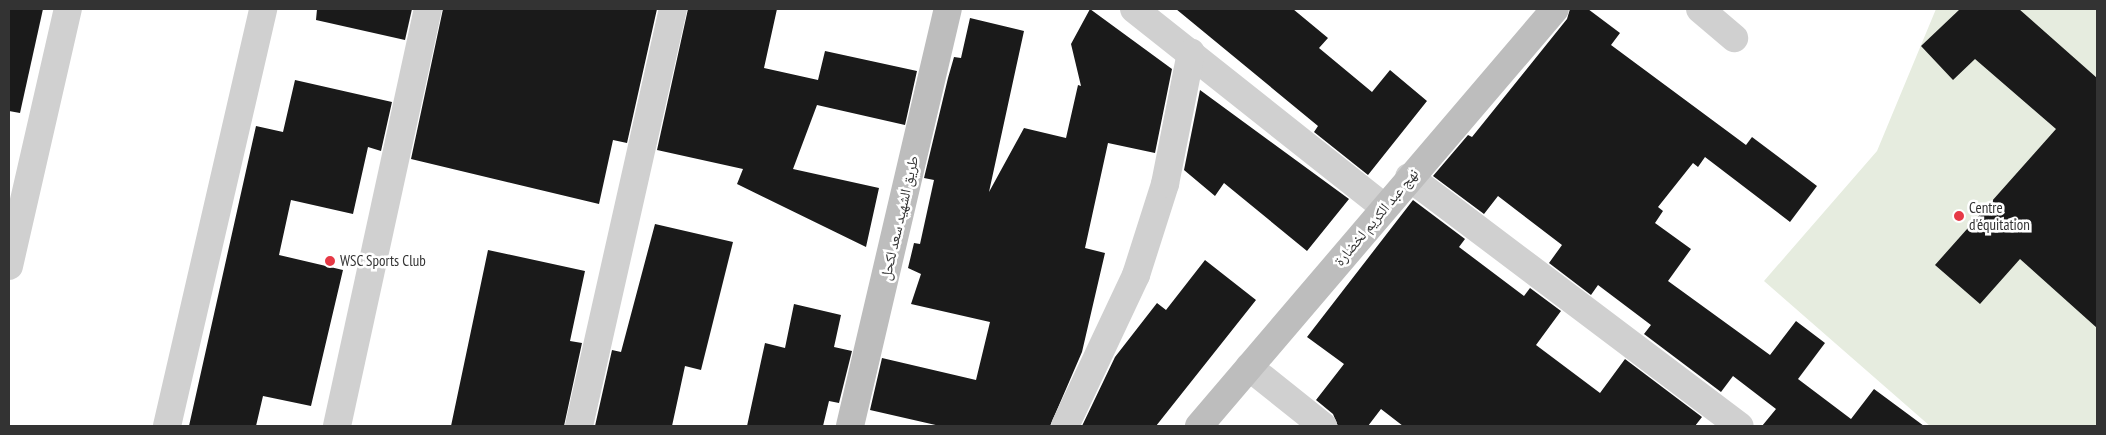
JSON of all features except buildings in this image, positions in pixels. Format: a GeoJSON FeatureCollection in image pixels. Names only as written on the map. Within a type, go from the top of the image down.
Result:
{"type":"FeatureCollection","features":[{"type":"Feature","properties":{"kind":"main road","name":"طريق الشهيد سعد لكحل"},"geometry":{"type":"LineString","coordinates":[[850,426],[948,9]]}},
{"type":"Feature","properties":{"kind":"main road","name":"نهج عبد الكريم لخضارة"},"geometry":{"type":"LineString","coordinates":[[1199,426],[1409,177],[1555,9]]}},
{"type":"Feature","properties":{"kind":"street"},"geometry":{"type":"LineString","coordinates":[[9,266],[68,9]]}},
{"type":"Feature","properties":{"kind":"street"},"geometry":{"type":"LineString","coordinates":[[167,426],[263,9]]}},
{"type":"Feature","properties":{"kind":"street"},"geometry":{"type":"LineString","coordinates":[[337,426],[428,9]]}},
{"type":"Feature","properties":{"kind":"street"},"geometry":{"type":"LineString","coordinates":[[579,426],[672,9]]}},
{"type":"Feature","properties":{"kind":"street"},"geometry":{"type":"LineString","coordinates":[[1134,9],[1384,207]]}},
{"type":"Feature","properties":{"kind":"street"},"geometry":{"type":"LineString","coordinates":[[1700,9],[1734,38]]}},
{"type":"Feature","properties":{"kind":"street"},"geometry":{"type":"LineString","coordinates":[[1065,426],[1136,275],[1165,184],[1191,53]]}},
{"type":"Feature","properties":{"kind":"street"},"geometry":{"type":"LineString","coordinates":[[1409,177],[1740,426]]}},
{"type":"Feature","properties":{"kind":"street"},"geometry":{"type":"LineString","coordinates":[[1250,367],[1324,426]]}},
{"type":"Feature","properties":{"kind":"shaded area","name":"Centre d'équitation"},"geometry":{"type":"Polygon","coordinates":[[[1936,9],[2097,9],[2097,426],[1930,426],[1764,281],[1877,151],[1936,9]]]}},
{"type":"Feature","properties":{"kind":"place","name":"Centre d'équitation"},"geometry":{"type":"Point","coordinates":[1959,216]}},
{"type":"Feature","properties":{"kind":"place","name":"WSC Sports Club"},"geometry":{"type":"Point","coordinates":[330,261]}}]}
